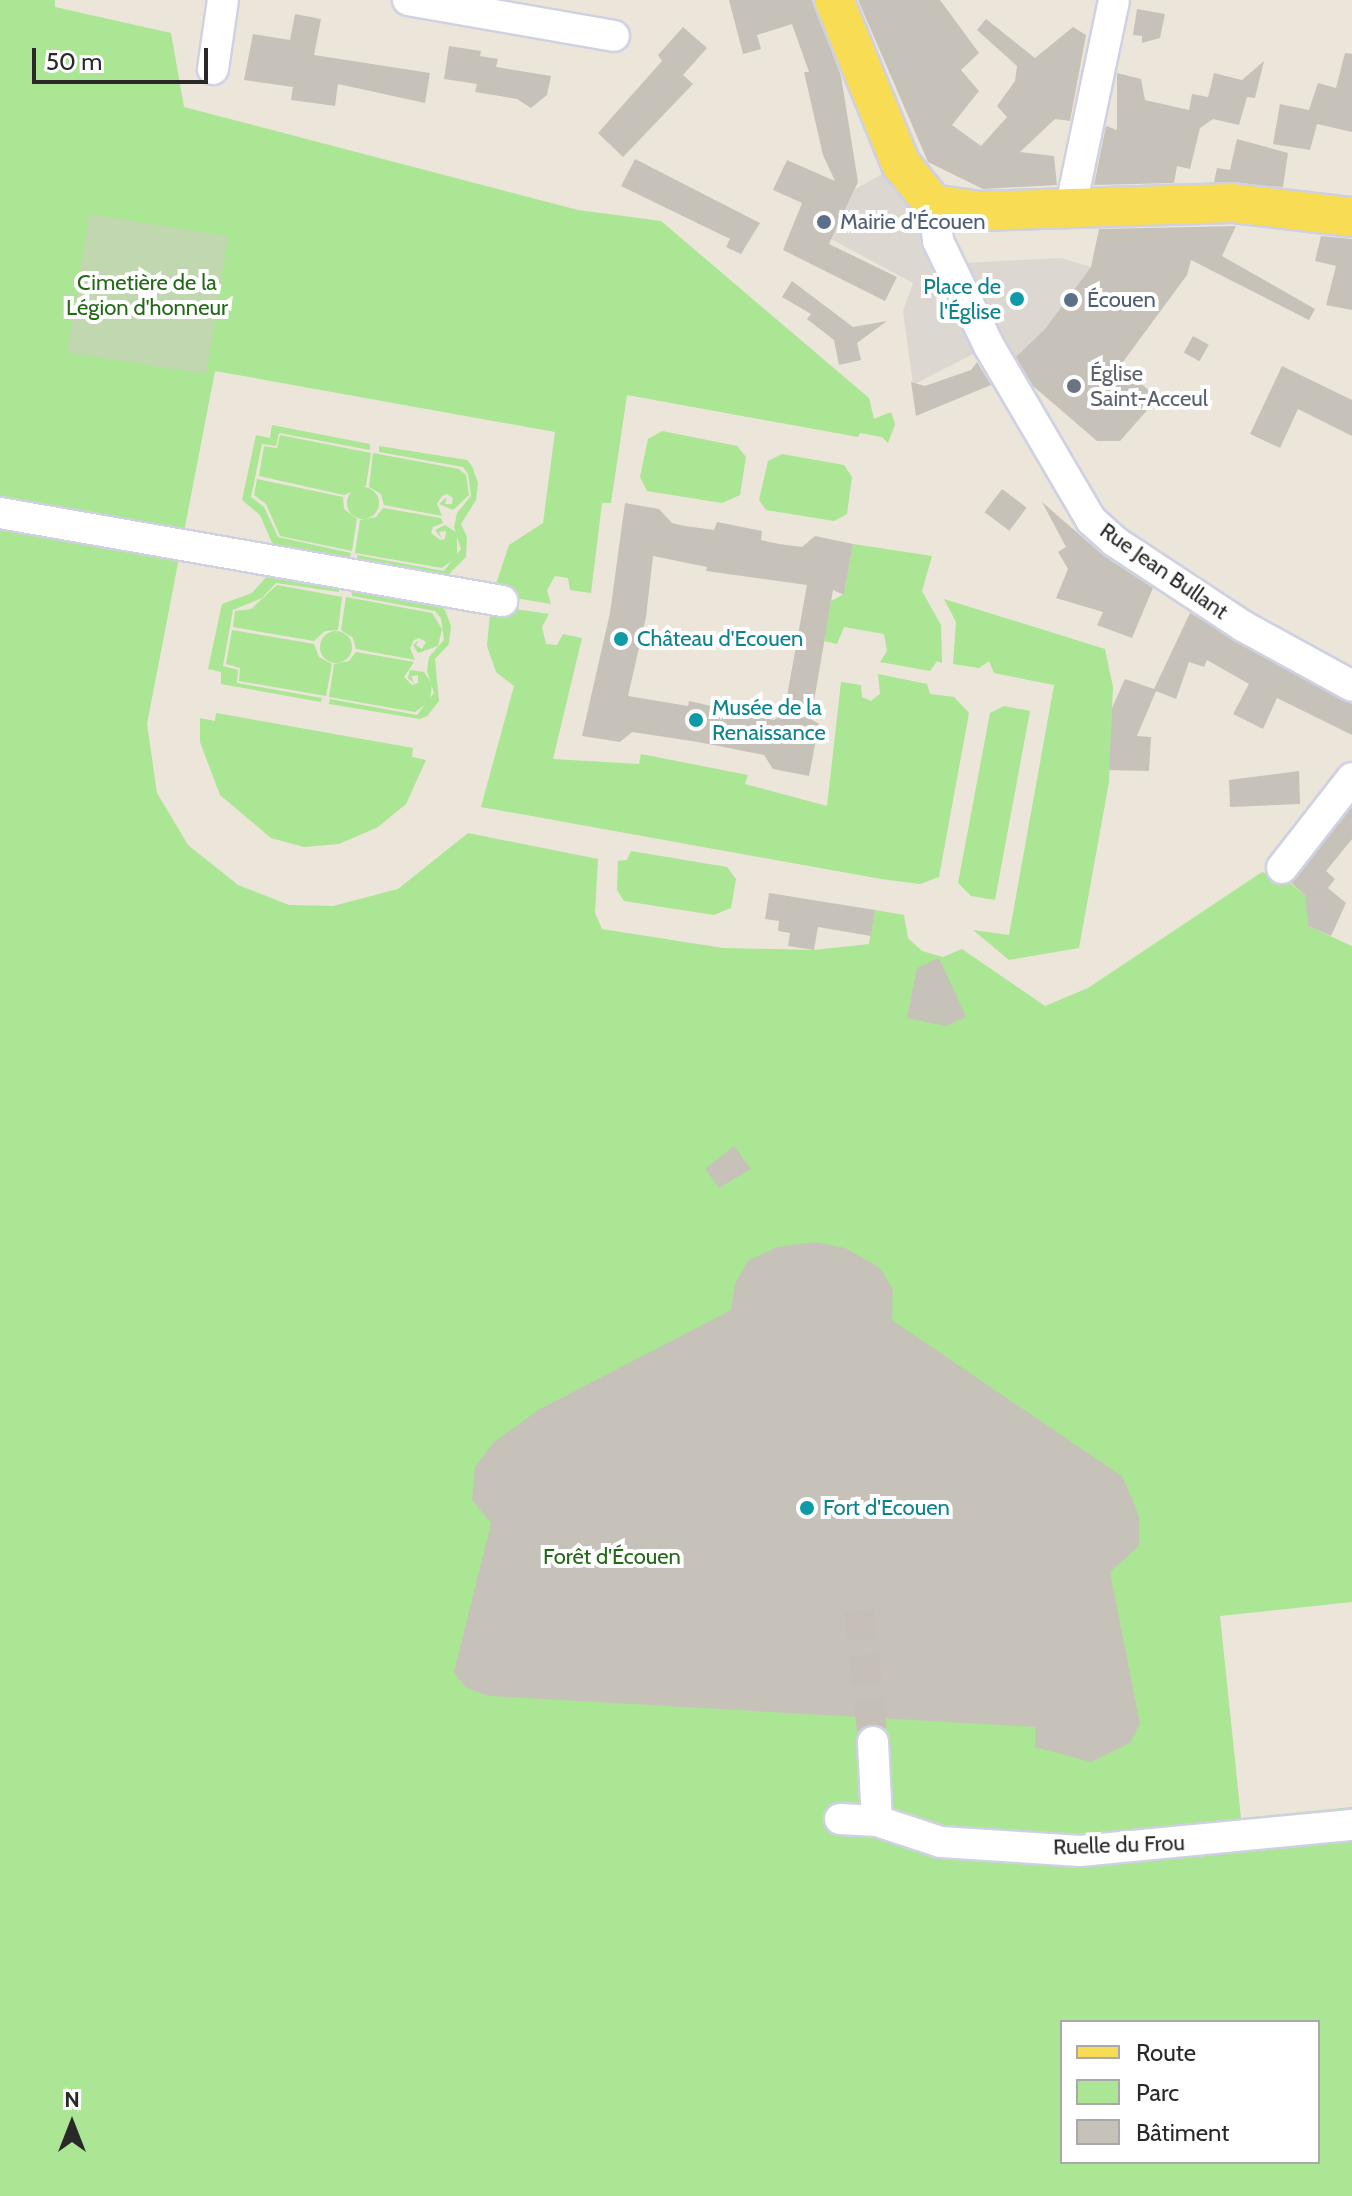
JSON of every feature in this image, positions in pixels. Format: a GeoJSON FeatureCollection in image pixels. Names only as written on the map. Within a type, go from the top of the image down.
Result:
{"type":"FeatureCollection","features":[{"type":"Feature","properties":{"kind":"main road"},"geometry":{"type":"LineString","coordinates":[[834,0],[901,164],[933,204],[979,211],[1232,203],[1352,217]]}},
{"type":"Feature","properties":{"kind":"street"},"geometry":{"type":"LineString","coordinates":[[213,69],[223,0]]}},
{"type":"Feature","properties":{"kind":"street"},"geometry":{"type":"LineString","coordinates":[[408,0],[490,7],[614,36]]}},
{"type":"Feature","properties":{"kind":"street"},"geometry":{"type":"LineString","coordinates":[[1071,206],[1114,0]]}},
{"type":"Feature","properties":{"kind":"street","name":"Rue Jean Bullant"},"geometry":{"type":"LineString","coordinates":[[933,204],[938,241],[956,279],[1011,385],[1091,520],[1114,541],[1243,626],[1352,686]]}},
{"type":"Feature","properties":{"kind":"street"},"geometry":{"type":"LineString","coordinates":[[0,513],[502,601]]}},
{"type":"Feature","properties":{"kind":"street"},"geometry":{"type":"LineString","coordinates":[[1282,868],[1352,778]]}},
{"type":"Feature","properties":{"kind":"street"},"geometry":{"type":"LineString","coordinates":[[873,1742],[877,1821]]}},
{"type":"Feature","properties":{"kind":"street","name":"Ruelle du Frou"},"geometry":{"type":"LineString","coordinates":[[840,1819],[877,1821],[941,1842],[1080,1851],[1352,1825]]}},
{"type":"Feature","properties":{"kind":"green space","name":"Forêt d'Écouen"},"geometry":{"type":"Polygon","coordinates":[[[0,0],[55,0],[55,7],[171,33],[184,107],[578,210],[661,221],[869,398],[874,419],[891,412],[895,424],[888,443],[882,437],[860,433],[858,437],[627,395],[611,503],[602,503],[591,593],[570,590],[568,578],[555,576],[547,590],[551,604],[503,596],[496,584],[509,545],[543,523],[555,432],[215,371],[147,724],[157,793],[188,845],[238,885],[289,905],[333,906],[398,889],[468,833],[598,859],[595,913],[602,929],[723,948],[814,950],[869,944],[875,910],[904,915],[908,938],[922,951],[943,957],[962,949],[1045,1006],[1088,988],[1262,872],[1286,880],[1306,896],[1308,926],[1352,946],[1352,1602],[1220,1616],[1241,1818],[1352,1807],[1352,2196],[0,2196],[0,0]]]}},
{"type":"Feature","properties":{"kind":"green space","name":"Cimetière de la Légion d'honneur"},"geometry":{"type":"Polygon","coordinates":[[[89,214],[228,236],[206,374],[67,352],[89,214]]]}},
{"type":"Feature","properties":{"kind":"green space"},"geometry":{"type":"Polygon","coordinates":[[[272,425],[370,444],[370,450],[279,433],[276,446],[262,444],[251,497],[264,507],[278,537],[351,553],[350,558],[273,545],[260,515],[242,500],[256,435],[270,438],[272,425]]]}},
{"type":"Feature","properties":{"kind":"green space"},"geometry":{"type":"Polygon","coordinates":[[[662,431],[737,446],[746,457],[740,495],[722,503],[647,491],[640,477],[648,439],[662,431]]]}},
{"type":"Feature","properties":{"kind":"green space"},"geometry":{"type":"Polygon","coordinates":[[[280,435],[371,453],[366,486],[344,495],[259,476],[264,446],[277,448],[280,435]]]}},
{"type":"Feature","properties":{"kind":"green space"},"geometry":{"type":"Polygon","coordinates":[[[379,446],[467,460],[472,466],[478,483],[476,500],[461,524],[467,537],[466,557],[447,576],[357,560],[357,555],[444,571],[461,549],[454,527],[457,513],[471,496],[468,474],[463,467],[379,452],[379,446]]]}},
{"type":"Feature","properties":{"kind":"green space"},"geometry":{"type":"Polygon","coordinates":[[[373,453],[459,469],[466,475],[469,495],[453,510],[439,504],[447,497],[445,504],[452,504],[453,498],[447,494],[442,496],[437,504],[442,516],[384,505],[381,494],[369,487],[373,453]]]}},
{"type":"Feature","properties":{"kind":"green space"},"geometry":{"type":"Polygon","coordinates":[[[782,454],[844,465],[852,477],[847,514],[834,521],[766,510],[759,500],[768,461],[782,454]]]}},
{"type":"Feature","properties":{"kind":"green space"},"geometry":{"type":"Polygon","coordinates":[[[257,479],[343,497],[344,509],[357,519],[352,551],[280,536],[266,504],[254,495],[257,479]]]}},
{"type":"Feature","properties":{"kind":"green space"},"geometry":{"type":"Polygon","coordinates":[[[363,487],[374,492],[379,503],[374,514],[363,519],[352,514],[347,503],[352,492],[363,487]]]}},
{"type":"Feature","properties":{"kind":"green space"},"geometry":{"type":"Polygon","coordinates":[[[383,508],[441,518],[443,523],[433,527],[431,533],[440,540],[445,539],[446,531],[439,532],[442,539],[435,530],[445,525],[457,533],[457,557],[442,568],[355,553],[360,520],[376,517],[383,508]]]}},
{"type":"Feature","properties":{"kind":"green space"},"geometry":{"type":"Polygon","coordinates":[[[853,544],[932,556],[922,591],[941,625],[942,663],[937,661],[930,671],[880,662],[887,651],[884,634],[844,627],[837,644],[824,641],[831,601],[844,594],[853,544]]]}},
{"type":"Feature","properties":{"kind":"green space"},"geometry":{"type":"Polygon","coordinates":[[[269,574],[339,586],[339,592],[276,583],[262,598],[233,610],[223,666],[238,670],[237,683],[322,698],[321,702],[221,684],[221,672],[208,669],[222,604],[252,593],[269,574]]]}},
{"type":"Feature","properties":{"kind":"green space"},"geometry":{"type":"Polygon","coordinates":[[[277,585],[342,597],[338,630],[325,631],[314,641],[233,627],[235,611],[251,609],[277,585]]]}},
{"type":"Feature","properties":{"kind":"green space"},"geometry":{"type":"Polygon","coordinates":[[[351,589],[439,604],[445,610],[451,626],[449,644],[435,659],[439,701],[427,716],[420,719],[329,704],[330,699],[417,715],[434,693],[427,671],[429,657],[444,640],[441,618],[435,611],[352,596],[351,589]]]}},
{"type":"Feature","properties":{"kind":"green space"},"geometry":{"type":"Polygon","coordinates":[[[346,597],[432,613],[442,629],[438,646],[418,653],[413,645],[419,640],[416,645],[422,649],[426,642],[419,638],[414,640],[410,648],[415,660],[356,649],[353,638],[341,630],[346,597]]]}},
{"type":"Feature","properties":{"kind":"green space"},"geometry":{"type":"Polygon","coordinates":[[[944,599],[1105,649],[1113,687],[1109,782],[1079,948],[1009,960],[973,930],[1009,935],[1054,685],[994,673],[989,661],[979,668],[953,664],[956,622],[944,599]]]}},
{"type":"Feature","properties":{"kind":"green space"},"geometry":{"type":"Polygon","coordinates":[[[501,607],[549,614],[542,627],[546,644],[557,645],[563,634],[582,638],[553,759],[639,764],[641,754],[748,775],[745,784],[827,806],[841,682],[861,685],[862,697],[871,701],[880,694],[878,674],[927,684],[930,694],[954,697],[969,713],[939,877],[920,884],[881,879],[481,807],[514,686],[496,672],[487,646],[490,613],[501,607]]]}},
{"type":"Feature","properties":{"kind":"green space"},"geometry":{"type":"Polygon","coordinates":[[[232,630],[314,644],[319,657],[332,664],[326,696],[239,681],[240,668],[226,664],[232,630]]]}},
{"type":"Feature","properties":{"kind":"green space"},"geometry":{"type":"Polygon","coordinates":[[[336,631],[347,636],[352,647],[347,658],[336,663],[325,658],[320,647],[325,636],[336,631]]]}},
{"type":"Feature","properties":{"kind":"green space"},"geometry":{"type":"Polygon","coordinates":[[[356,652],[414,662],[404,677],[412,685],[418,683],[418,675],[411,676],[414,683],[408,678],[410,670],[424,672],[432,684],[430,701],[415,712],[329,697],[334,664],[349,661],[356,652]]]}},
{"type":"Feature","properties":{"kind":"green space"},"geometry":{"type":"Polygon","coordinates":[[[1004,706],[1030,711],[995,900],[971,896],[958,883],[990,713],[1004,706]]]}},
{"type":"Feature","properties":{"kind":"green space"},"geometry":{"type":"Polygon","coordinates":[[[216,713],[413,748],[412,757],[426,760],[406,804],[378,827],[339,844],[304,847],[271,838],[220,795],[200,742],[200,718],[215,721],[216,713]]]}},
{"type":"Feature","properties":{"kind":"green space"},"geometry":{"type":"Polygon","coordinates":[[[631,851],[727,867],[736,879],[731,908],[714,915],[624,901],[617,890],[618,861],[627,860],[631,851]]]}},
{"type":"Feature","properties":{"kind":"shaded area"},"geometry":{"type":"Polygon","coordinates":[[[901,164],[962,263],[1061,258],[1091,267],[1046,328],[1004,373],[989,346],[913,385],[903,311],[913,283],[831,239],[855,189],[901,164]]]}},
{"type":"Feature","properties":{"kind":"building"},"geometry":{"type":"Polygon","coordinates":[[[729,0],[812,0],[841,76],[858,182],[829,244],[897,277],[885,301],[783,250],[802,203],[773,190],[787,160],[835,181],[823,155],[804,72],[809,72],[792,24],[757,35],[761,49],[743,54],[729,0]]]}},
{"type":"Feature","properties":{"kind":"building"},"geometry":{"type":"Polygon","coordinates":[[[858,0],[940,0],[979,53],[961,70],[979,91],[952,125],[981,146],[1007,117],[997,106],[1015,81],[1017,66],[977,30],[986,19],[1035,58],[1073,27],[1086,35],[1070,121],[1055,119],[1020,152],[1054,156],[1057,185],[983,189],[928,162],[858,0]]]}},
{"type":"Feature","properties":{"kind":"building"},"geometry":{"type":"Polygon","coordinates":[[[1137,9],[1165,14],[1160,38],[1142,43],[1142,36],[1133,35],[1137,9]]]}},
{"type":"Feature","properties":{"kind":"building"},"geometry":{"type":"Polygon","coordinates":[[[295,14],[321,19],[314,55],[430,73],[425,103],[338,84],[335,106],[291,100],[293,87],[244,80],[253,34],[290,40],[295,14]]]}},
{"type":"Feature","properties":{"kind":"building"},"geometry":{"type":"Polygon","coordinates":[[[683,27],[707,48],[683,75],[693,84],[623,157],[598,133],[662,61],[658,55],[683,27]]]}},
{"type":"Feature","properties":{"kind":"building"},"geometry":{"type":"Polygon","coordinates":[[[449,46],[481,51],[480,56],[498,59],[496,67],[551,76],[547,95],[531,108],[517,99],[475,92],[477,84],[444,79],[449,46]]]}},
{"type":"Feature","properties":{"kind":"building"},"geometry":{"type":"Polygon","coordinates":[[[1345,53],[1352,54],[1352,132],[1317,124],[1310,150],[1273,144],[1280,104],[1309,110],[1318,83],[1336,88],[1345,53]]]}},
{"type":"Feature","properties":{"kind":"building"},"geometry":{"type":"Polygon","coordinates":[[[1264,61],[1255,98],[1247,97],[1239,125],[1213,119],[1200,128],[1190,169],[1177,166],[1174,183],[1094,185],[1106,126],[1117,130],[1117,73],[1141,79],[1145,100],[1189,110],[1192,94],[1208,97],[1214,73],[1242,80],[1264,61]]]}},
{"type":"Feature","properties":{"kind":"building"},"geometry":{"type":"Polygon","coordinates":[[[1237,139],[1288,153],[1283,187],[1214,182],[1217,168],[1230,170],[1237,139]]]}},
{"type":"Feature","properties":{"kind":"building"},"geometry":{"type":"Polygon","coordinates":[[[635,159],[760,223],[741,254],[726,247],[730,239],[621,186],[635,159]]]}},
{"type":"Feature","properties":{"kind":"building"},"geometry":{"type":"Polygon","coordinates":[[[1236,226],[1222,256],[1315,309],[1309,320],[1191,260],[1187,275],[1120,366],[1158,398],[1120,441],[1097,441],[1033,386],[1016,357],[1045,329],[1091,267],[1099,229],[1236,226]]]}},
{"type":"Feature","properties":{"kind":"building"},"geometry":{"type":"Polygon","coordinates":[[[1321,236],[1352,239],[1352,310],[1326,305],[1336,266],[1315,261],[1321,236]]]}},
{"type":"Feature","properties":{"kind":"building"},"geometry":{"type":"Polygon","coordinates":[[[792,281],[853,327],[887,321],[857,343],[861,360],[839,365],[834,340],[807,319],[811,314],[782,297],[792,281]]]}},
{"type":"Feature","properties":{"kind":"building"},"geometry":{"type":"Polygon","coordinates":[[[1193,336],[1209,345],[1200,361],[1184,353],[1193,336]]]}},
{"type":"Feature","properties":{"kind":"building"},"geometry":{"type":"Polygon","coordinates":[[[977,362],[991,385],[916,416],[911,382],[925,386],[971,370],[977,362]]]}},
{"type":"Feature","properties":{"kind":"building"},"geometry":{"type":"Polygon","coordinates":[[[1282,366],[1352,400],[1352,436],[1298,409],[1280,448],[1250,434],[1282,366]]]}},
{"type":"Feature","properties":{"kind":"building"},"geometry":{"type":"Polygon","coordinates":[[[1002,489],[1027,508],[1009,531],[985,512],[1002,489]]]}},
{"type":"Feature","properties":{"kind":"building"},"geometry":{"type":"Polygon","coordinates":[[[1042,502],[1104,556],[1153,588],[1132,638],[1097,625],[1103,612],[1056,598],[1068,569],[1058,552],[1066,547],[1042,502]]]}},
{"type":"Feature","properties":{"kind":"building","name":"Château d'Ecouen"},"geometry":{"type":"Polygon","coordinates":[[[625,503],[659,509],[672,523],[685,526],[714,530],[717,522],[762,531],[761,540],[779,544],[802,547],[815,536],[853,544],[844,595],[833,590],[811,719],[819,724],[809,776],[773,769],[764,755],[698,742],[632,732],[620,742],[582,736],[610,613],[625,503]],[[653,556],[646,617],[628,696],[688,706],[689,701],[774,720],[784,713],[807,585],[706,571],[707,567],[653,556]]]}},
{"type":"Feature","properties":{"kind":"building"},"geometry":{"type":"Polygon","coordinates":[[[1190,613],[1352,704],[1352,735],[1277,698],[1263,729],[1233,714],[1249,684],[1207,660],[1204,667],[1189,662],[1176,699],[1156,691],[1137,736],[1151,737],[1149,771],[1109,770],[1112,708],[1125,679],[1154,689],[1190,613]]]}},
{"type":"Feature","properties":{"kind":"building"},"geometry":{"type":"Polygon","coordinates":[[[1299,771],[1300,804],[1230,807],[1229,780],[1299,771]]]}},
{"type":"Feature","properties":{"kind":"building"},"geometry":{"type":"Polygon","coordinates":[[[1352,807],[1352,839],[1326,871],[1335,879],[1328,888],[1346,903],[1331,936],[1308,926],[1305,895],[1291,883],[1352,807]]]}},
{"type":"Feature","properties":{"kind":"building"},"geometry":{"type":"Polygon","coordinates":[[[769,893],[875,910],[871,936],[818,927],[814,950],[788,946],[790,933],[778,931],[779,921],[765,919],[769,893]]]}},
{"type":"Feature","properties":{"kind":"building"},"geometry":{"type":"Polygon","coordinates":[[[939,958],[966,1017],[946,1026],[907,1018],[917,968],[939,958]]]}},
{"type":"Feature","properties":{"kind":"building"},"geometry":{"type":"Polygon","coordinates":[[[734,1146],[751,1169],[719,1188],[705,1169],[734,1146]]]}},
{"type":"Feature","properties":{"kind":"building","name":"Fort d'Ecouen"},"geometry":{"type":"Polygon","coordinates":[[[815,1242],[845,1248],[879,1267],[893,1289],[892,1320],[1123,1477],[1139,1516],[1139,1546],[1110,1572],[1140,1724],[1130,1743],[1091,1762],[1035,1747],[1035,1727],[489,1696],[465,1687],[454,1672],[491,1523],[472,1500],[475,1467],[494,1442],[540,1409],[731,1310],[735,1284],[748,1261],[777,1247],[815,1242]]]}},
{"type":"Feature","properties":{"kind":"tunnel"},"geometry":{"type":"LineString","coordinates":[[859,1610],[873,1742]]}},
{"type":"Feature","properties":{"kind":"place","name":"Mairie d'Écouen"},"geometry":{"type":"Point","coordinates":[824,222]}},
{"type":"Feature","properties":{"kind":"place","name":"Place de l'Église"},"geometry":{"type":"Point","coordinates":[1017,299]}},
{"type":"Feature","properties":{"kind":"place","name":"Écouen"},"geometry":{"type":"Point","coordinates":[1071,300]}},
{"type":"Feature","properties":{"kind":"place","name":"Église Saint-Acceul"},"geometry":{"type":"Point","coordinates":[1074,386]}},
{"type":"Feature","properties":{"kind":"place","name":"Château d'Ecouen"},"geometry":{"type":"Point","coordinates":[621,639]}},
{"type":"Feature","properties":{"kind":"place","name":"Musée de la Renaissance"},"geometry":{"type":"Point","coordinates":[696,720]}},
{"type":"Feature","properties":{"kind":"place","name":"Fort d'Ecouen"},"geometry":{"type":"Point","coordinates":[807,1508]}}]}
